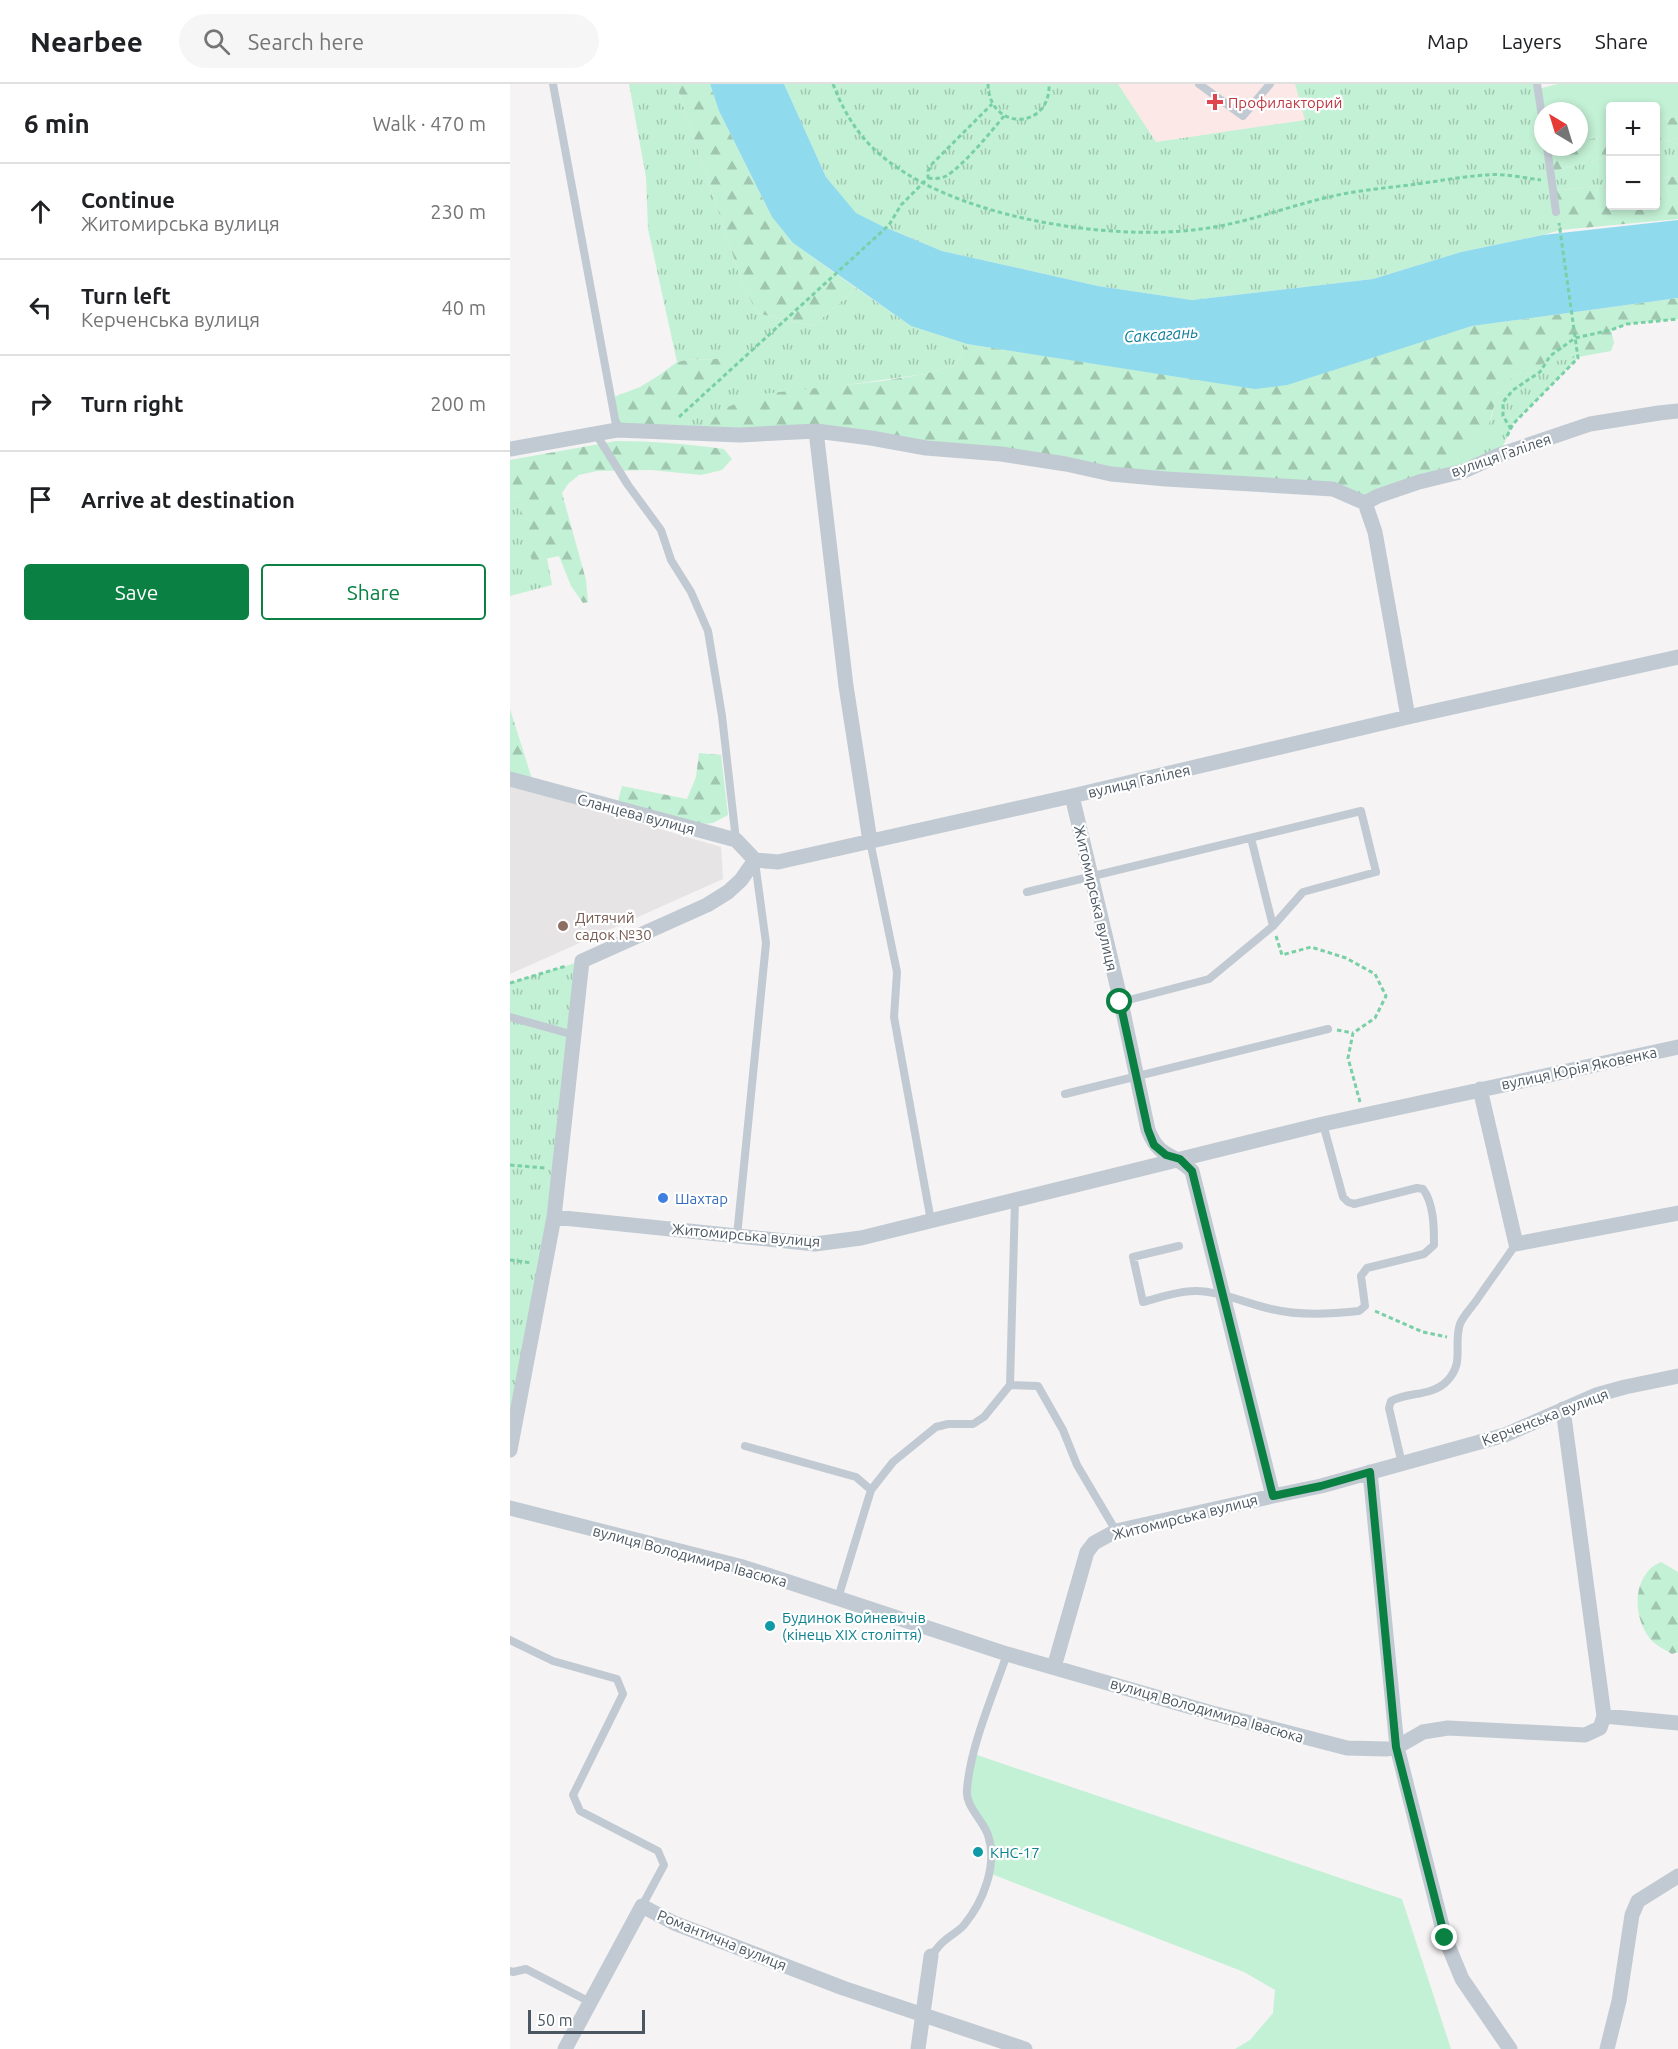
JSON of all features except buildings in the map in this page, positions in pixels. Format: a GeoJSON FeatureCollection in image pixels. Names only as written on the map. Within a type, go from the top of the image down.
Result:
{"type":"FeatureCollection","features":[{"type":"Feature","properties":{"kind":"street","name":"вулиця Галілея"},"geometry":{"type":"LineString","coordinates":[[1365,503],[1419,482],[1464,471],[1499,455],[1590,424],[1678,411]]}},
{"type":"Feature","properties":{"kind":"street"},"geometry":{"type":"LineString","coordinates":[[510,449],[617,430],[740,435],[816,431],[926,448],[1001,453],[1111,474],[1333,489],[1365,503],[1375,532],[1408,717]]}},
{"type":"Feature","properties":{"kind":"street"},"geometry":{"type":"LineString","coordinates":[[816,431],[846,686],[870,841]]}},
{"type":"Feature","properties":{"kind":"street","name":"вулиця Галілея"},"geometry":{"type":"LineString","coordinates":[[755,860],[778,862],[1678,657]]}},
{"type":"Feature","properties":{"kind":"street","name":"Сланцева вулиця"},"geometry":{"type":"LineString","coordinates":[[510,779],[736,840]]}},
{"type":"Feature","properties":{"kind":"street","name":"Житомирська вулиця"},"geometry":{"type":"LineString","coordinates":[[1054,1667],[1087,1552],[1094,1543],[1116,1531],[1273,1496],[1192,1171],[1180,1159],[1166,1155],[1154,1145],[1148,1130],[1072,796]]}},
{"type":"Feature","properties":{"kind":"street"},"geometry":{"type":"LineString","coordinates":[[510,1450],[554,1217],[582,961],[707,905],[728,892],[741,880],[755,860],[736,840]]}},
{"type":"Feature","properties":{"kind":"street","name":"вулиця Юрія Яковенка"},"geometry":{"type":"LineString","coordinates":[[1480,1089],[1678,1047]]}},
{"type":"Feature","properties":{"kind":"street"},"geometry":{"type":"LineString","coordinates":[[1480,1089],[1516,1244],[1678,1213]]}},
{"type":"Feature","properties":{"kind":"street","name":"Житомирська вулиця"},"geometry":{"type":"LineString","coordinates":[[554,1217],[815,1244],[861,1238],[1323,1124],[1480,1089]]}},
{"type":"Feature","properties":{"kind":"street","name":"Керченська вулиця"},"geometry":{"type":"LineString","coordinates":[[1273,1496],[1321,1486],[1505,1435],[1563,1409],[1625,1387],[1678,1376]]}},
{"type":"Feature","properties":{"kind":"street"},"geometry":{"type":"LineString","coordinates":[[1563,1409],[1604,1716],[1678,1723]]}},
{"type":"Feature","properties":{"kind":"street"},"geometry":{"type":"LineString","coordinates":[[1370,1472],[1396,1747],[1445,1938],[1462,1979],[1509,2049]]}},
{"type":"Feature","properties":{"kind":"street","name":"вулиця Володимира Івасюка"},"geometry":{"type":"LineString","coordinates":[[510,1508],[742,1567],[1007,1654],[1212,1713],[1347,1748],[1387,1749],[1396,1747],[1423,1731],[1448,1728],[1585,1735],[1600,1728],[1604,1716]]}},
{"type":"Feature","properties":{"kind":"street"},"geometry":{"type":"LineString","coordinates":[[1607,2049],[1619,2001],[1632,1915],[1638,1901],[1678,1876]]}},
{"type":"Feature","properties":{"kind":"street","name":"Романтична вулиця"},"geometry":{"type":"LineString","coordinates":[[565,2049],[642,1906],[674,1923],[843,1988],[1025,2049]]}},
{"type":"Feature","properties":{"kind":"street"},"geometry":{"type":"LineString","coordinates":[[918,2049],[931,1956]]}},
{"type":"Feature","properties":{"kind":"lane"},"geometry":{"type":"LineString","coordinates":[[553,84],[617,430]]}},
{"type":"Feature","properties":{"kind":"lane"},"geometry":{"type":"LineString","coordinates":[[1199,84],[1243,116],[1270,84]]}},
{"type":"Feature","properties":{"kind":"lane"},"geometry":{"type":"LineString","coordinates":[[1537,84],[1540,102]]}},
{"type":"Feature","properties":{"kind":"lane"},"geometry":{"type":"LineString","coordinates":[[1548,156],[1557,212]]}},
{"type":"Feature","properties":{"kind":"lane"},"geometry":{"type":"LineString","coordinates":[[596,433],[628,485],[661,530],[671,560],[691,592],[708,632],[722,716],[736,840]]}},
{"type":"Feature","properties":{"kind":"lane"},"geometry":{"type":"LineString","coordinates":[[1027,892],[1361,811],[1376,872],[1303,892],[1273,926],[1209,979],[1120,1002]]}},
{"type":"Feature","properties":{"kind":"lane"},"geometry":{"type":"LineString","coordinates":[[1251,838],[1273,926]]}},
{"type":"Feature","properties":{"kind":"lane"},"geometry":{"type":"LineString","coordinates":[[870,841],[897,972],[894,1017],[931,1221]]}},
{"type":"Feature","properties":{"kind":"lane"},"geometry":{"type":"LineString","coordinates":[[737,1236],[766,943],[755,860]]}},
{"type":"Feature","properties":{"kind":"lane"},"geometry":{"type":"LineString","coordinates":[[510,1017],[574,1035]]}},
{"type":"Feature","properties":{"kind":"lane"},"geometry":{"type":"LineString","coordinates":[[1065,1094],[1328,1029]]}},
{"type":"Feature","properties":{"kind":"lane"},"geometry":{"type":"LineString","coordinates":[[1179,1246],[1133,1257],[1143,1302],[1194,1290],[1273,1309],[1318,1315],[1359,1311],[1365,1306],[1361,1276],[1367,1268],[1424,1254],[1434,1245],[1434,1230],[1428,1197],[1423,1189],[1417,1188],[1354,1204],[1348,1202],[1343,1197],[1323,1124]]}},
{"type":"Feature","properties":{"kind":"lane"},"geometry":{"type":"LineString","coordinates":[[838,1599],[872,1490],[893,1462],[936,1427],[948,1424],[973,1424],[984,1417],[1010,1385],[1015,1200]]}},
{"type":"Feature","properties":{"kind":"lane"},"geometry":{"type":"LineString","coordinates":[[1402,1464],[1389,1408],[1391,1401],[1436,1389],[1447,1381],[1454,1372],[1459,1356],[1456,1342],[1460,1323],[1516,1244]]}},
{"type":"Feature","properties":{"kind":"lane"},"geometry":{"type":"LineString","coordinates":[[1010,1385],[1038,1386],[1063,1430],[1077,1465],[1116,1531]]}},
{"type":"Feature","properties":{"kind":"lane"},"geometry":{"type":"LineString","coordinates":[[745,1446],[856,1477],[872,1490]]}},
{"type":"Feature","properties":{"kind":"lane"},"geometry":{"type":"LineString","coordinates":[[510,1640],[553,1661],[617,1679],[623,1694],[573,1795],[580,1811],[658,1851],[664,1865],[642,1906]]}},
{"type":"Feature","properties":{"kind":"lane"},"geometry":{"type":"LineString","coordinates":[[931,1956],[973,1912],[983,1893],[989,1874],[991,1852],[988,1834],[966,1792],[974,1754],[1007,1654]]}},
{"type":"Feature","properties":{"kind":"lane"},"geometry":{"type":"LineString","coordinates":[[510,1971],[526,1969],[590,2002]]}},
{"type":"Feature","properties":{"kind":"path"},"geometry":{"type":"LineString","coordinates":[[833,84],[856,130],[894,164],[923,182],[963,201],[1040,223],[1125,233],[1200,230],[1251,220],[1341,194],[1488,174],[1552,181]]}},
{"type":"Feature","properties":{"kind":"path"},"geometry":{"type":"LineString","coordinates":[[988,84],[988,94],[992,104],[1004,116],[1015,120],[1027,119],[1038,114],[1046,105],[1050,93],[1049,84]]}},
{"type":"Feature","properties":{"kind":"path"},"geometry":{"type":"LineString","coordinates":[[928,178],[928,171],[932,164],[992,104]]}},
{"type":"Feature","properties":{"kind":"path"},"geometry":{"type":"LineString","coordinates":[[663,432],[890,225],[901,205],[923,182],[928,178],[936,179],[946,176],[980,144],[1004,116]]}},
{"type":"Feature","properties":{"kind":"path"},"geometry":{"type":"LineString","coordinates":[[1513,424],[1578,358],[1557,212]]}},
{"type":"Feature","properties":{"kind":"path"},"geometry":{"type":"LineString","coordinates":[[1511,429],[1503,416],[1503,402],[1513,390],[1540,372],[1550,356],[1575,338],[1627,324],[1678,319]]}},
{"type":"Feature","properties":{"kind":"path"},"geometry":{"type":"LineString","coordinates":[[1273,926],[1282,955],[1311,947],[1346,958],[1375,974],[1386,996],[1375,1018],[1353,1033],[1348,1058],[1363,1115]]}},
{"type":"Feature","properties":{"kind":"path"},"geometry":{"type":"LineString","coordinates":[[510,983],[582,961]]}},
{"type":"Feature","properties":{"kind":"path"},"geometry":{"type":"LineString","coordinates":[[510,1165],[559,1169]]}},
{"type":"Feature","properties":{"kind":"path"},"geometry":{"type":"LineString","coordinates":[[510,1260],[545,1264]]}},
{"type":"Feature","properties":{"kind":"path"},"geometry":{"type":"LineString","coordinates":[[1365,1306],[1422,1332],[1444,1336],[1456,1342]]}},
{"type":"Feature","properties":{"kind":"shaded area","name":"Профилакторий"},"geometry":{"type":"Polygon","coordinates":[[[1118,84],[1295,84],[1306,120],[1156,142],[1118,84]]]}},
{"type":"Feature","properties":{"kind":"shaded area","name":"Дитячий садок №30"},"geometry":{"type":"Polygon","coordinates":[[[510,785],[721,847],[723,879],[510,974],[510,785]]]}},
{"type":"Feature","properties":{"kind":"green space"},"geometry":{"type":"Polygon","coordinates":[[[629,84],[676,84],[742,282],[757,313],[813,326],[856,288],[911,326],[967,344],[955,365],[925,374],[831,387],[701,434],[663,432],[753,351],[715,359],[677,362],[648,229],[646,177],[629,84]]]}},
{"type":"Feature","properties":{"kind":"green space"},"geometry":{"type":"Polygon","coordinates":[[[676,84],[710,84],[719,111],[772,217],[793,243],[856,288],[813,326],[757,313],[742,282],[676,84]]]}},
{"type":"Feature","properties":{"kind":"green space"},"geometry":{"type":"Polygon","coordinates":[[[784,84],[1118,84],[1156,142],[1305,120],[1295,84],[1537,84],[1540,102],[1534,102],[1534,156],[1548,156],[1551,172],[1606,157],[1606,184],[1554,191],[1560,230],[1461,252],[1373,279],[1192,300],[1098,286],[942,251],[855,213],[826,177],[784,84]]]}},
{"type":"Feature","properties":{"kind":"green space"},"geometry":{"type":"Polygon","coordinates":[[[1558,84],[1678,84],[1678,116],[1660,121],[1660,102],[1606,102],[1606,135],[1588,140],[1588,102],[1541,102],[1538,89],[1558,84]]]}},
{"type":"Feature","properties":{"kind":"green space"},"geometry":{"type":"Polygon","coordinates":[[[1678,116],[1678,138],[1660,143],[1660,121],[1678,116]]]}},
{"type":"Feature","properties":{"kind":"green space"},"geometry":{"type":"Polygon","coordinates":[[[1606,135],[1606,157],[1551,172],[1548,156],[1588,156],[1588,140],[1606,135]]]}},
{"type":"Feature","properties":{"kind":"green space"},"geometry":{"type":"Polygon","coordinates":[[[1678,138],[1678,176],[1660,178],[1660,143],[1678,138]]]}},
{"type":"Feature","properties":{"kind":"green space"},"geometry":{"type":"Polygon","coordinates":[[[1678,176],[1678,219],[1560,230],[1554,191],[1606,184],[1606,210],[1660,210],[1660,178],[1678,176]]]}},
{"type":"Feature","properties":{"kind":"green space"},"geometry":{"type":"Polygon","coordinates":[[[1678,298],[1678,319],[1627,324],[1611,330],[1614,343],[1611,351],[1545,363],[1515,375],[1498,392],[1489,424],[1476,442],[1419,482],[1378,496],[1166,479],[871,438],[701,434],[722,409],[762,394],[925,374],[955,365],[967,344],[1137,370],[1287,384],[1472,326],[1678,298]]]}},
{"type":"Feature","properties":{"kind":"green space"},"geometry":{"type":"Polygon","coordinates":[[[755,350],[663,432],[617,430],[611,398],[640,387],[677,362],[715,359],[755,350]]]}},
{"type":"Feature","properties":{"kind":"green space"},"geometry":{"type":"Polygon","coordinates":[[[1568,358],[1578,358],[1513,424],[1499,455],[1419,482],[1463,448],[1487,425],[1491,419],[1497,395],[1509,379],[1528,369],[1568,358]]]}},
{"type":"Feature","properties":{"kind":"green space"},"geometry":{"type":"Polygon","coordinates":[[[616,441],[670,443],[724,449],[732,459],[722,470],[701,475],[651,470],[597,471],[579,475],[568,484],[562,493],[586,580],[588,602],[583,603],[571,586],[559,556],[534,561],[530,554],[523,532],[521,500],[510,492],[510,460],[616,441]]]}},
{"type":"Feature","properties":{"kind":"green space"},"geometry":{"type":"Polygon","coordinates":[[[510,492],[521,500],[523,532],[534,561],[547,558],[552,585],[510,596],[510,492]]]}},
{"type":"Feature","properties":{"kind":"green space"},"geometry":{"type":"Polygon","coordinates":[[[510,709],[532,779],[510,772],[510,709]]]}},
{"type":"Feature","properties":{"kind":"green space"},"geometry":{"type":"Polygon","coordinates":[[[699,753],[721,755],[728,815],[713,823],[692,825],[617,805],[622,786],[687,799],[696,777],[699,753]]]}},
{"type":"Feature","properties":{"kind":"green space"},"geometry":{"type":"Polygon","coordinates":[[[582,961],[554,1217],[510,1450],[510,983],[582,961]]]}},
{"type":"Feature","properties":{"kind":"green space"},"geometry":{"type":"Polygon","coordinates":[[[1661,1562],[1678,1572],[1678,1652],[1672,1654],[1654,1643],[1639,1616],[1638,1597],[1643,1578],[1650,1569],[1661,1562]]]}},
{"type":"Feature","properties":{"kind":"green space"},"geometry":{"type":"Polygon","coordinates":[[[974,1754],[1402,1899],[1451,2049],[1235,2049],[1250,2040],[1273,2013],[1275,1990],[1244,1972],[989,1873],[988,1834],[968,1799],[974,1754]]]}},
{"type":"Feature","properties":{"kind":"water","name":"Саксагань"},"geometry":{"type":"Polygon","coordinates":[[[710,84],[784,84],[826,177],[856,213],[942,251],[1098,286],[1192,300],[1373,279],[1461,252],[1543,235],[1678,220],[1678,298],[1472,326],[1287,385],[1255,389],[967,344],[911,326],[793,243],[772,217],[719,111],[710,84]]]}},
{"type":"Feature","properties":{"kind":"place","name":"Профилакторий"},"geometry":{"type":"Point","coordinates":[1215,102]}},
{"type":"Feature","properties":{"kind":"place","name":"Дитячий садок №30"},"geometry":{"type":"Point","coordinates":[563,926]}},
{"type":"Feature","properties":{"kind":"place","name":"Шахтар"},"geometry":{"type":"Point","coordinates":[663,1198]}},
{"type":"Feature","properties":{"kind":"place","name":"Будинок Войневичів (кінець ХІХ століття)"},"geometry":{"type":"Point","coordinates":[770,1626]}},
{"type":"Feature","properties":{"kind":"place","name":"КНС-17"},"geometry":{"type":"Point","coordinates":[978,1852]}},
{"type":"Feature","properties":{"kind":"route"},"geometry":{"type":"LineString","coordinates":[[1120,1002],[1148,1130],[1154,1145],[1166,1155],[1180,1159],[1192,1171],[1273,1496],[1321,1486],[1370,1472],[1396,1747],[1445,1938]]}}]}
